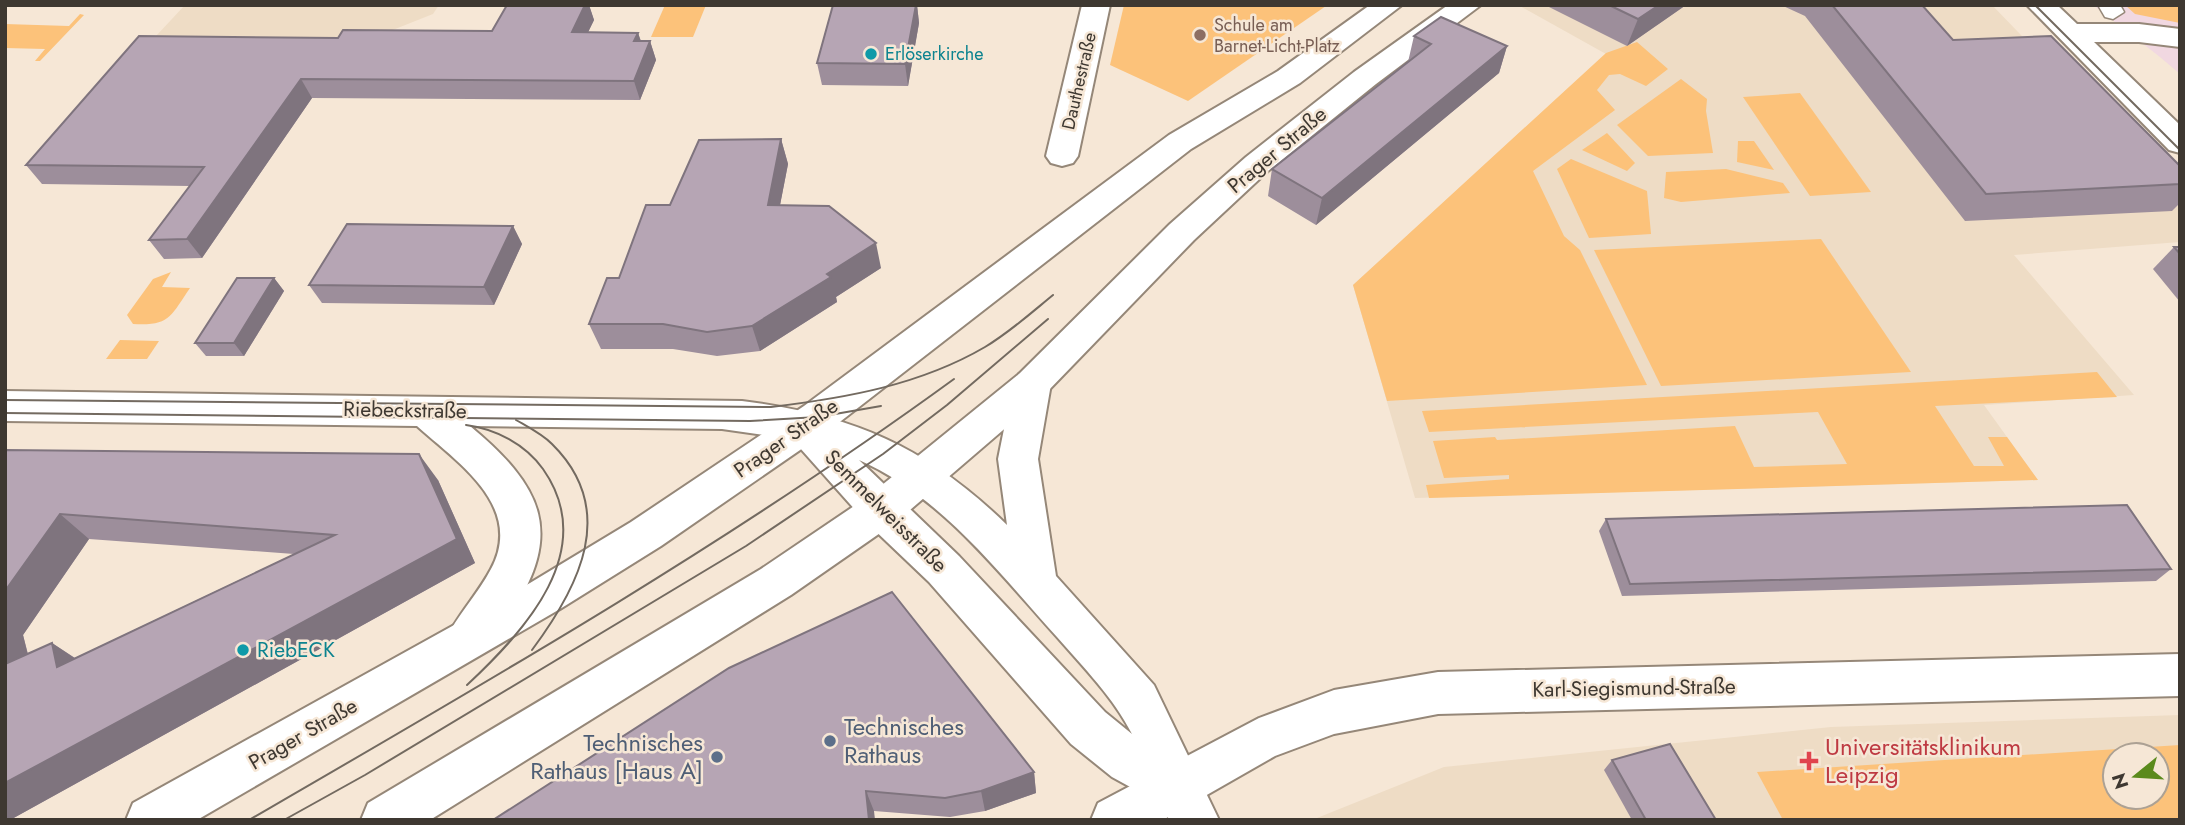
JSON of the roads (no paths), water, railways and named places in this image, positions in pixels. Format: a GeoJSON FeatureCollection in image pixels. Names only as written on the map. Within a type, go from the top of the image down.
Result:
{"type":"FeatureCollection","features":[{"type":"Feature","properties":{"kind":"main road","name":"Dauthestraße"},"geometry":{"type":"LineString","coordinates":[[1062,156],[1096,5]]}},
{"type":"Feature","properties":{"kind":"main road","name":"Prager Straße"},"geometry":{"type":"LineString","coordinates":[[150,820],[467,640],[646,534],[803,427],[1180,142],[1289,77],[1388,5]]}},
{"type":"Feature","properties":{"kind":"main road","name":"Prager Straße"},"geometry":{"type":"LineString","coordinates":[[385,820],[776,582],[881,510],[1032,384],[1182,232],[1257,164],[1365,78],[1467,5]]}},
{"type":"Feature","properties":{"kind":"main road"},"geometry":{"type":"LineString","coordinates":[[2041,5],[2180,143]]}},
{"type":"Feature","properties":{"kind":"main road"},"geometry":{"type":"LineString","coordinates":[[2069,33],[2139,33],[2180,38]]}},
{"type":"Feature","properties":{"kind":"main road"},"geometry":{"type":"LineString","coordinates":[[1032,384],[1018,459],[1036,584]]}},
{"type":"Feature","properties":{"kind":"main road","name":"Riebeckstraße"},"geometry":{"type":"LineString","coordinates":[[5,407],[722,414],[778,420],[803,427]]}},
{"type":"Feature","properties":{"kind":"main road"},"geometry":{"type":"LineString","coordinates":[[426,411],[497,472],[521,516],[521,548],[513,569],[467,640]]}},
{"type":"Feature","properties":{"kind":"main road","name":"Semmelweisstraße"},"geometry":{"type":"LineString","coordinates":[[803,427],[883,454],[922,477],[989,536],[1036,584],[1136,698],[1161,741],[1187,804]]}},
{"type":"Feature","properties":{"kind":"main road","name":"Semmelweisstraße"},"geometry":{"type":"LineString","coordinates":[[803,427],[881,510],[944,569],[1088,728],[1187,804]]}},
{"type":"Feature","properties":{"kind":"main road","name":"Karl-Siegismund-Straße"},"geometry":{"type":"LineString","coordinates":[[1115,820],[1187,804],[1259,740],[1334,712],[1438,693],[2180,675]]}},
{"type":"Feature","properties":{"kind":"tram line"},"geometry":{"type":"LineString","coordinates":[[2035,5],[2180,150]]}},
{"type":"Feature","properties":{"kind":"tram line"},"geometry":{"type":"LineString","coordinates":[[5,400],[771,407],[855,394],[935,371],[985,347],[1053,295]]}},
{"type":"Feature","properties":{"kind":"tram line"},"geometry":{"type":"LineString","coordinates":[[284,820],[365,775],[746,546],[883,454],[947,405],[1048,319]]}},
{"type":"Feature","properties":{"kind":"tram line"},"geometry":{"type":"LineString","coordinates":[[249,820],[518,663],[695,554],[783,498],[954,379]]}},
{"type":"Feature","properties":{"kind":"tram line"},"geometry":{"type":"LineString","coordinates":[[5,413],[750,421],[818,417],[881,406]]}},
{"type":"Feature","properties":{"kind":"tram line"},"geometry":{"type":"LineString","coordinates":[[516,420],[548,440],[572,469],[584,495],[588,522],[585,548],[577,575],[564,601],[532,650]]}},
{"type":"Feature","properties":{"kind":"tram line"},"geometry":{"type":"LineString","coordinates":[[466,425],[499,434],[519,445],[536,460],[558,499],[563,529],[559,559],[548,587],[532,614],[467,685]]}},
{"type":"Feature","properties":{"kind":"place","name":"Schule am Barnet-Licht-Platz"},"geometry":{"type":"Point","coordinates":[1200,35]}},
{"type":"Feature","properties":{"kind":"place","name":"Erlöserkirche"},"geometry":{"type":"Point","coordinates":[871,54]}},
{"type":"Feature","properties":{"kind":"place","name":"RiebECK"},"geometry":{"type":"Point","coordinates":[243,650]}},
{"type":"Feature","properties":{"kind":"place","name":"Technisches Rathaus"},"geometry":{"type":"Point","coordinates":[830,741]}},
{"type":"Feature","properties":{"kind":"place","name":"Technisches Rathaus [Haus A]"},"geometry":{"type":"Point","coordinates":[717,757]}},
{"type":"Feature","properties":{"kind":"place","name":"Universitätsklinikum Leipzig"},"geometry":{"type":"Point","coordinates":[1809,761]}}]}
